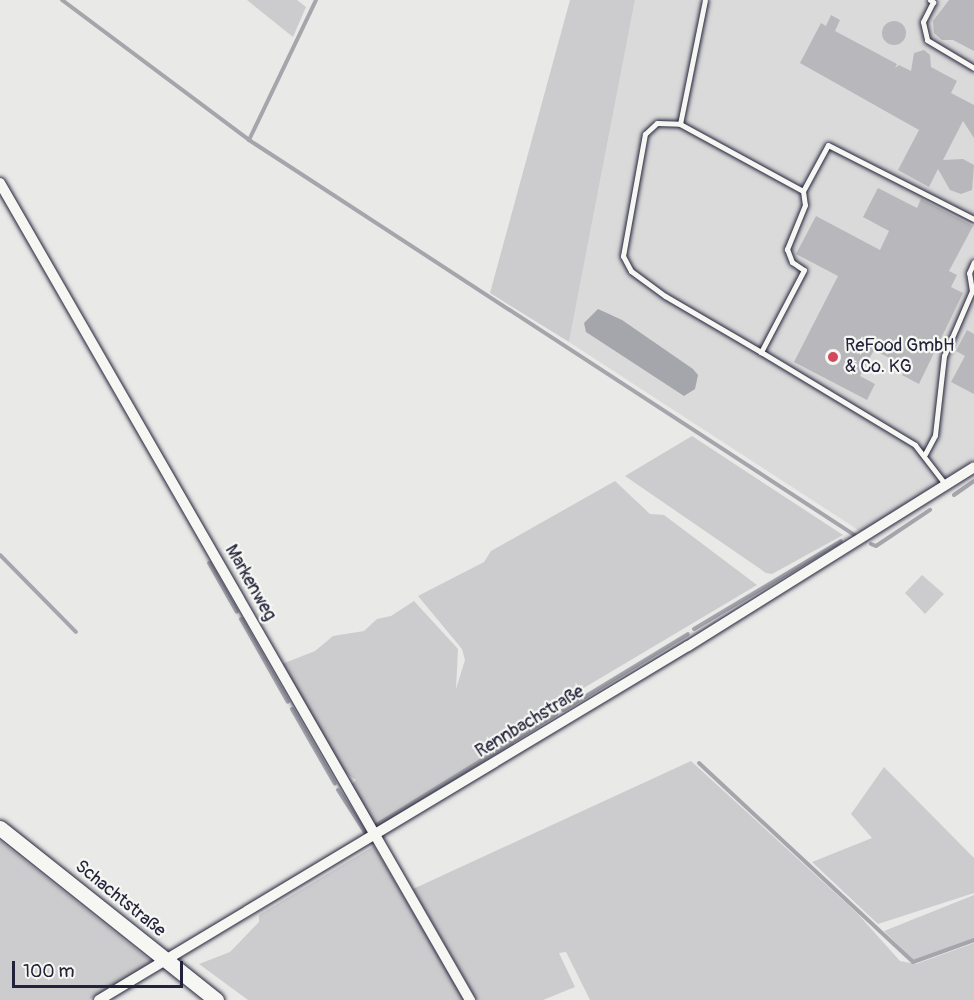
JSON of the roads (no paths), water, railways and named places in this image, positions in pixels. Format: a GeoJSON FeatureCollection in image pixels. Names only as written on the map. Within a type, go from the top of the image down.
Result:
{"type":"FeatureCollection","features":[{"type":"Feature","properties":{"kind":"street","name":"Markenweg"},"geometry":{"type":"LineString","coordinates":[[0,183],[470,1000]]}},
{"type":"Feature","properties":{"kind":"street","name":"Rennbachstraße"},"geometry":{"type":"LineString","coordinates":[[99,1000],[375,836],[974,467]]}},
{"type":"Feature","properties":{"kind":"street","name":"Schachtstraße"},"geometry":{"type":"LineString","coordinates":[[0,828],[216,1000]]}},
{"type":"Feature","properties":{"kind":"lane"},"geometry":{"type":"LineString","coordinates":[[680,124],[705,0]]}},
{"type":"Feature","properties":{"kind":"lane"},"geometry":{"type":"LineString","coordinates":[[930,0],[933,2],[923,22],[927,40],[974,68]]}},
{"type":"Feature","properties":{"kind":"lane"},"geometry":{"type":"LineString","coordinates":[[803,191],[680,124],[657,123],[645,134],[623,256],[631,271],[665,296],[761,352],[924,454],[946,486]]}},
{"type":"Feature","properties":{"kind":"lane"},"geometry":{"type":"LineString","coordinates":[[761,352],[804,270],[792,262],[786,249],[805,205],[803,191],[828,145],[974,219]]}},
{"type":"Feature","properties":{"kind":"lane"},"geometry":{"type":"LineString","coordinates":[[924,454],[936,427],[944,356],[972,291],[969,273],[974,262]]}},
{"type":"Feature","properties":{"kind":"waterway"},"geometry":{"type":"LineString","coordinates":[[62,0],[249,140],[856,536]]}},
{"type":"Feature","properties":{"kind":"waterway"},"geometry":{"type":"LineString","coordinates":[[249,140],[316,0]]}},
{"type":"Feature","properties":{"kind":"waterway"},"geometry":{"type":"LineString","coordinates":[[954,495],[974,481]]}},
{"type":"Feature","properties":{"kind":"waterway"},"geometry":{"type":"LineString","coordinates":[[871,544],[876,546],[930,510]]}},
{"type":"Feature","properties":{"kind":"waterway"},"geometry":{"type":"LineString","coordinates":[[694,629],[841,541]]}},
{"type":"Feature","properties":{"kind":"waterway"},"geometry":{"type":"LineString","coordinates":[[0,555],[76,632]]}},
{"type":"Feature","properties":{"kind":"waterway"},"geometry":{"type":"LineString","coordinates":[[209,563],[237,612]]}},
{"type":"Feature","properties":{"kind":"waterway"},"geometry":{"type":"LineString","coordinates":[[241,619],[288,702]]}},
{"type":"Feature","properties":{"kind":"waterway"},"geometry":{"type":"LineString","coordinates":[[563,710],[688,634]]}},
{"type":"Feature","properties":{"kind":"waterway"},"geometry":{"type":"LineString","coordinates":[[292,709],[335,784]]}},
{"type":"Feature","properties":{"kind":"waterway"},"geometry":{"type":"LineString","coordinates":[[375,826],[556,714]]}},
{"type":"Feature","properties":{"kind":"waterway"},"geometry":{"type":"LineString","coordinates":[[699,763],[913,962],[974,940]]}},
{"type":"Feature","properties":{"kind":"waterway"},"geometry":{"type":"LineString","coordinates":[[338,790],[365,832]]}},
{"type":"Feature","properties":{"kind":"place","name":"ReFood GmbH & Co. KG"},"geometry":{"type":"Point","coordinates":[833,357]}}]}
